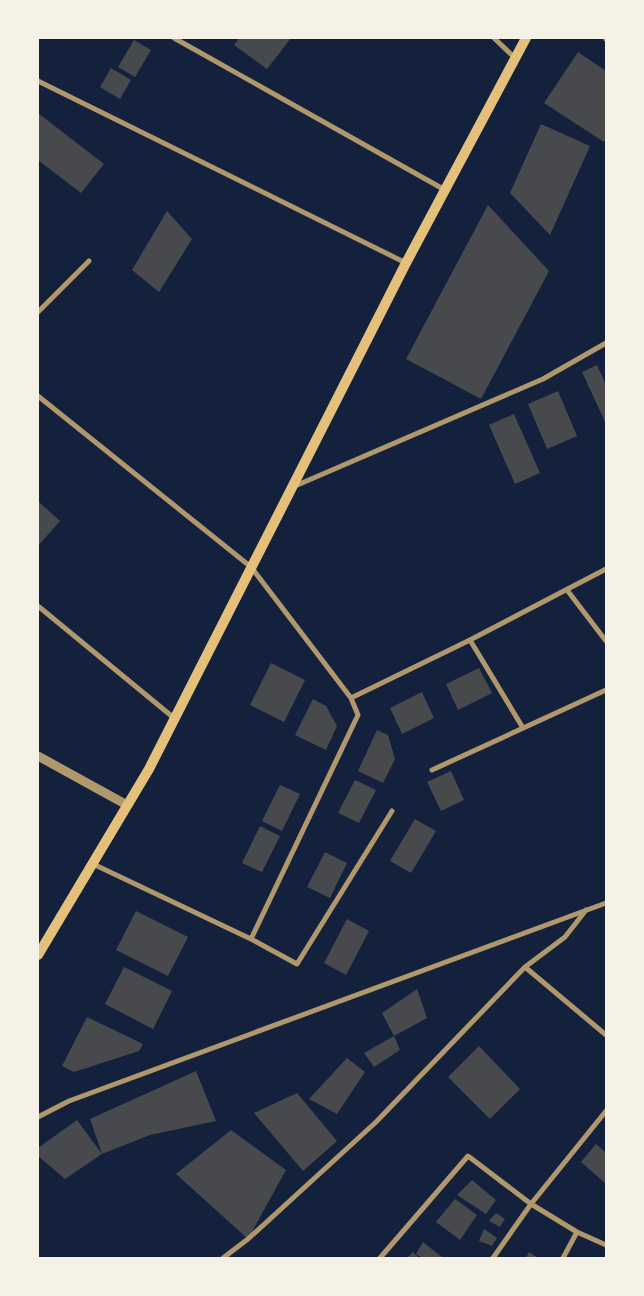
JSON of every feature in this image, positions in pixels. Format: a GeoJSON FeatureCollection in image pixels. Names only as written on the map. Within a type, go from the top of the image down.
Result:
{"type":"FeatureCollection","features":[{"type":"Feature","properties":{"kind":"main road"},"geometry":{"type":"LineString","coordinates":[[38,955],[149,769],[406,263],[526,38]]}},
{"type":"Feature","properties":{"kind":"street"},"geometry":{"type":"LineString","coordinates":[[174,38],[445,190]]}},
{"type":"Feature","properties":{"kind":"street"},"geometry":{"type":"LineString","coordinates":[[494,38],[515,58]]}},
{"type":"Feature","properties":{"kind":"street"},"geometry":{"type":"LineString","coordinates":[[38,81],[406,263]]}},
{"type":"Feature","properties":{"kind":"street"},"geometry":{"type":"LineString","coordinates":[[38,312],[89,261]]}},
{"type":"Feature","properties":{"kind":"street"},"geometry":{"type":"LineString","coordinates":[[292,488],[543,379],[606,343]]}},
{"type":"Feature","properties":{"kind":"street"},"geometry":{"type":"LineString","coordinates":[[38,396],[251,567],[350,698],[358,715],[251,939]]}},
{"type":"Feature","properties":{"kind":"street"},"geometry":{"type":"LineString","coordinates":[[350,698],[470,640],[606,569]]}},
{"type":"Feature","properties":{"kind":"street"},"geometry":{"type":"LineString","coordinates":[[568,590],[606,641]]}},
{"type":"Feature","properties":{"kind":"street"},"geometry":{"type":"LineString","coordinates":[[38,606],[174,718]]}},
{"type":"Feature","properties":{"kind":"street"},"geometry":{"type":"LineString","coordinates":[[470,640],[523,728]]}},
{"type":"Feature","properties":{"kind":"street"},"geometry":{"type":"LineString","coordinates":[[432,770],[606,690]]}},
{"type":"Feature","properties":{"kind":"street"},"geometry":{"type":"LineString","coordinates":[[38,756],[127,805]]}},
{"type":"Feature","properties":{"kind":"street"},"geometry":{"type":"LineString","coordinates":[[93,863],[251,939],[297,964],[392,812]]}},
{"type":"Feature","properties":{"kind":"street"},"geometry":{"type":"LineString","coordinates":[[38,1117],[69,1101],[606,903]]}},
{"type":"Feature","properties":{"kind":"street"},"geometry":{"type":"LineString","coordinates":[[223,1258],[248,1239],[376,1122],[525,967],[566,936],[586,909]]}},
{"type":"Feature","properties":{"kind":"street"},"geometry":{"type":"LineString","coordinates":[[525,967],[606,1035]]}},
{"type":"Feature","properties":{"kind":"street"},"geometry":{"type":"LineString","coordinates":[[493,1258],[531,1204],[606,1111]]}},
{"type":"Feature","properties":{"kind":"street"},"geometry":{"type":"LineString","coordinates":[[380,1258],[468,1156],[531,1204],[577,1232],[606,1245]]}},
{"type":"Feature","properties":{"kind":"street"},"geometry":{"type":"LineString","coordinates":[[563,1258],[577,1232]]}},
{"type":"Feature","properties":{"kind":"building"},"geometry":{"type":"Polygon","coordinates":[[[239,38],[291,38],[267,69],[234,45],[239,38]]]}},
{"type":"Feature","properties":{"kind":"building"},"geometry":{"type":"Polygon","coordinates":[[[134,40],[151,50],[135,77],[118,67],[134,40]]]}},
{"type":"Feature","properties":{"kind":"building"},"geometry":{"type":"Polygon","coordinates":[[[578,52],[606,71],[606,138],[604,142],[544,103],[578,52]]]}},
{"type":"Feature","properties":{"kind":"building"},"geometry":{"type":"Polygon","coordinates":[[[111,68],[131,80],[120,99],[100,87],[111,68]]]}},
{"type":"Feature","properties":{"kind":"building"},"geometry":{"type":"Polygon","coordinates":[[[38,113],[104,164],[81,193],[38,160],[38,113]]]}},
{"type":"Feature","properties":{"kind":"building"},"geometry":{"type":"Polygon","coordinates":[[[541,124],[590,146],[550,235],[510,193],[541,124]]]}},
{"type":"Feature","properties":{"kind":"building"},"geometry":{"type":"Polygon","coordinates":[[[488,205],[549,271],[481,399],[406,359],[488,205]]]}},
{"type":"Feature","properties":{"kind":"building"},"geometry":{"type":"Polygon","coordinates":[[[167,211],[192,239],[159,292],[132,270],[167,211]]]}},
{"type":"Feature","properties":{"kind":"building"},"geometry":{"type":"Polygon","coordinates":[[[597,365],[606,385],[606,424],[582,372],[597,365]]]}},
{"type":"Feature","properties":{"kind":"building"},"geometry":{"type":"Polygon","coordinates":[[[558,391],[577,436],[547,449],[528,404],[558,391]]]}},
{"type":"Feature","properties":{"kind":"building"},"geometry":{"type":"Polygon","coordinates":[[[514,414],[540,473],[515,484],[489,425],[514,414]]]}},
{"type":"Feature","properties":{"kind":"building"},"geometry":{"type":"Polygon","coordinates":[[[38,503],[60,521],[38,546],[38,503]]]}},
{"type":"Feature","properties":{"kind":"building"},"geometry":{"type":"Polygon","coordinates":[[[271,663],[305,680],[284,722],[250,705],[271,663]]]}},
{"type":"Feature","properties":{"kind":"building"},"geometry":{"type":"Polygon","coordinates":[[[479,668],[492,693],[458,710],[446,684],[479,668]]]}},
{"type":"Feature","properties":{"kind":"building"},"geometry":{"type":"Polygon","coordinates":[[[422,692],[434,718],[402,734],[390,708],[422,692]]]}},
{"type":"Feature","properties":{"kind":"building"},"geometry":{"type":"Polygon","coordinates":[[[313,699],[326,706],[337,726],[326,750],[295,735],[313,699]]]}},
{"type":"Feature","properties":{"kind":"building"},"geometry":{"type":"Polygon","coordinates":[[[377,730],[388,735],[395,759],[383,783],[358,771],[377,730]]]}},
{"type":"Feature","properties":{"kind":"building"},"geometry":{"type":"Polygon","coordinates":[[[451,771],[464,800],[441,811],[427,782],[451,771]]]}},
{"type":"Feature","properties":{"kind":"building"},"geometry":{"type":"Polygon","coordinates":[[[355,780],[376,790],[359,823],[338,813],[355,780]]]}},
{"type":"Feature","properties":{"kind":"building"},"geometry":{"type":"Polygon","coordinates":[[[280,785],[300,794],[282,831],[262,821],[280,785]]]}},
{"type":"Feature","properties":{"kind":"building"},"geometry":{"type":"Polygon","coordinates":[[[415,819],[436,831],[411,873],[390,861],[415,819]]]}},
{"type":"Feature","properties":{"kind":"building"},"geometry":{"type":"Polygon","coordinates":[[[260,826],[280,836],[262,872],[242,863],[260,826]]]}},
{"type":"Feature","properties":{"kind":"building"},"geometry":{"type":"Polygon","coordinates":[[[325,852],[347,863],[330,898],[307,887],[325,852]]]}},
{"type":"Feature","properties":{"kind":"building"},"geometry":{"type":"Polygon","coordinates":[[[136,911],[188,937],[168,976],[116,950],[136,911]]]}},
{"type":"Feature","properties":{"kind":"building"},"geometry":{"type":"Polygon","coordinates":[[[347,919],[369,931],[346,975],[324,963],[347,919]]]}},
{"type":"Feature","properties":{"kind":"building"},"geometry":{"type":"Polygon","coordinates":[[[124,967],[172,991],[153,1029],[105,1004],[124,967]]]}},
{"type":"Feature","properties":{"kind":"building"},"geometry":{"type":"Polygon","coordinates":[[[417,989],[427,1018],[394,1036],[382,1013],[417,989]]]}},
{"type":"Feature","properties":{"kind":"building"},"geometry":{"type":"Polygon","coordinates":[[[87,1017],[143,1044],[139,1051],[74,1072],[62,1066],[87,1017]]]}},
{"type":"Feature","properties":{"kind":"building"},"geometry":{"type":"Polygon","coordinates":[[[394,1036],[400,1050],[374,1067],[364,1053],[394,1036]]]}},
{"type":"Feature","properties":{"kind":"building"},"geometry":{"type":"Polygon","coordinates":[[[479,1046],[520,1089],[490,1119],[448,1077],[479,1046]]]}},
{"type":"Feature","properties":{"kind":"building"},"geometry":{"type":"Polygon","coordinates":[[[347,1058],[365,1072],[337,1114],[309,1099],[347,1058]]]}},
{"type":"Feature","properties":{"kind":"building"},"geometry":{"type":"Polygon","coordinates":[[[196,1071],[216,1121],[150,1135],[102,1154],[90,1119],[196,1071]]]}},
{"type":"Feature","properties":{"kind":"building"},"geometry":{"type":"Polygon","coordinates":[[[297,1093],[337,1141],[303,1171],[254,1113],[297,1093]]]}},
{"type":"Feature","properties":{"kind":"building"},"geometry":{"type":"Polygon","coordinates":[[[77,1120],[102,1154],[65,1179],[38,1156],[38,1148],[77,1120]]]}},
{"type":"Feature","properties":{"kind":"building"},"geometry":{"type":"Polygon","coordinates":[[[231,1130],[286,1170],[248,1239],[176,1174],[231,1130]]]}},
{"type":"Feature","properties":{"kind":"building"},"geometry":{"type":"Polygon","coordinates":[[[596,1144],[606,1153],[606,1184],[581,1162],[596,1144]]]}},
{"type":"Feature","properties":{"kind":"building"},"geometry":{"type":"Polygon","coordinates":[[[472,1180],[496,1200],[486,1214],[457,1195],[472,1180]]]}},
{"type":"Feature","properties":{"kind":"building"},"geometry":{"type":"Polygon","coordinates":[[[455,1199],[477,1215],[460,1240],[436,1222],[455,1199]]]}},
{"type":"Feature","properties":{"kind":"building"},"geometry":{"type":"Polygon","coordinates":[[[496,1213],[505,1219],[500,1227],[489,1221],[496,1213]]]}},
{"type":"Feature","properties":{"kind":"building"},"geometry":{"type":"Polygon","coordinates":[[[484,1229],[497,1238],[492,1246],[479,1241],[484,1229]]]}},
{"type":"Feature","properties":{"kind":"building"},"geometry":{"type":"Polygon","coordinates":[[[423,1242],[443,1258],[422,1258],[416,1254],[423,1242]]]}},
{"type":"Feature","properties":{"kind":"building"},"geometry":{"type":"Polygon","coordinates":[[[413,1252],[419,1258],[407,1258],[413,1252]]]}},
{"type":"Feature","properties":{"kind":"building"},"geometry":{"type":"Polygon","coordinates":[[[529,1252],[538,1258],[526,1258],[529,1252]]]}}]}
